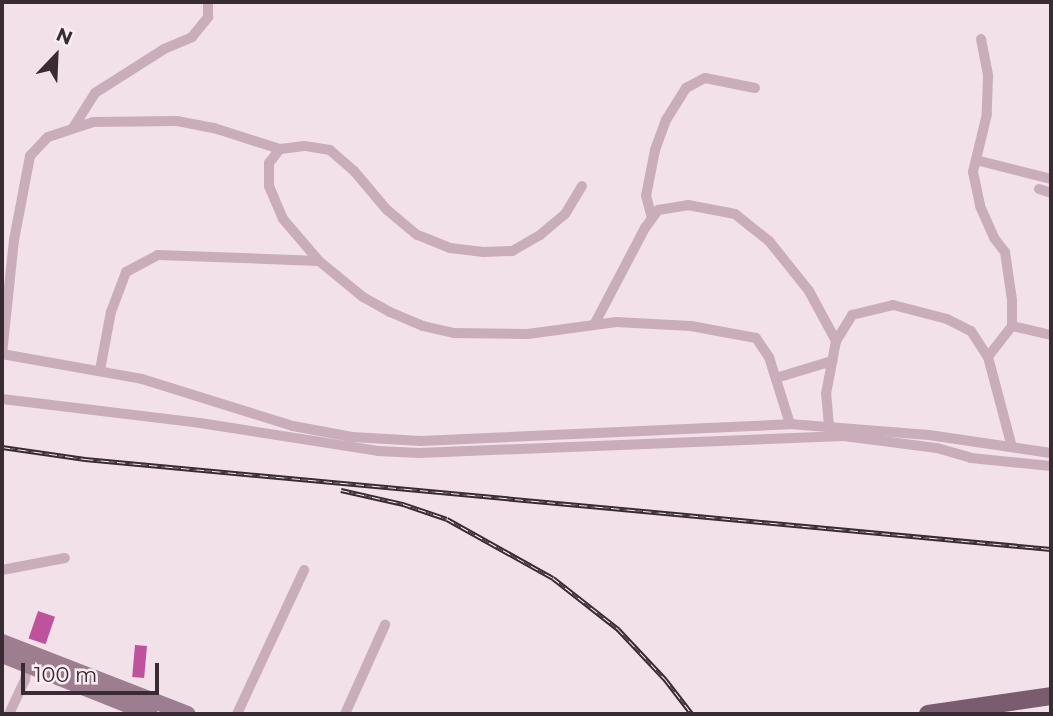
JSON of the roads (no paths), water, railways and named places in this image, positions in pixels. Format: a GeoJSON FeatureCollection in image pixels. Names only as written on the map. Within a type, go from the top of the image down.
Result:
{"type":"FeatureCollection","features":[{"type":"Feature","properties":{"kind":"main road"},"geometry":{"type":"LineString","coordinates":[[2,642],[188,714]]}},
{"type":"Feature","properties":{"kind":"main road"},"geometry":{"type":"LineString","coordinates":[[2,655],[150,714]]}},
{"type":"Feature","properties":{"kind":"main road"},"geometry":{"type":"LineString","coordinates":[[928,714],[1051,696]]}},
{"type":"Feature","properties":{"kind":"main road"},"geometry":{"type":"LineString","coordinates":[[975,714],[1051,703]]}},
{"type":"Feature","properties":{"kind":"street"},"geometry":{"type":"LineString","coordinates":[[73,128],[95,93],[164,49],[192,37],[208,17],[208,2]]}},
{"type":"Feature","properties":{"kind":"street"},"geometry":{"type":"LineString","coordinates":[[981,39],[988,76],[987,114],[973,172],[980,206],[994,238],[1005,253],[1012,300],[1012,326],[988,357]]}},
{"type":"Feature","properties":{"kind":"street"},"geometry":{"type":"LineString","coordinates":[[652,218],[646,196],[655,150],[666,120],[686,88],[705,78],[755,89]]}},
{"type":"Feature","properties":{"kind":"street"},"geometry":{"type":"LineString","coordinates":[[582,186],[565,214],[512,251],[483,252],[450,248],[417,235],[387,210],[330,150],[304,146],[280,149],[214,128],[177,121],[93,122],[48,136],[30,156],[14,240],[2,354],[142,379],[293,426],[352,438],[421,441],[790,424],[829,426],[1051,453]]}},
{"type":"Feature","properties":{"kind":"street"},"geometry":{"type":"LineString","coordinates":[[280,149],[269,163],[269,186],[283,219],[319,261],[363,297],[390,312],[423,326],[454,333],[528,334],[617,321],[691,326],[757,338],[776,377],[790,424]]}},
{"type":"Feature","properties":{"kind":"street"},"geometry":{"type":"LineString","coordinates":[[975,160],[1051,179]]}},
{"type":"Feature","properties":{"kind":"street"},"geometry":{"type":"LineString","coordinates":[[1040,189],[1051,193]]}},
{"type":"Feature","properties":{"kind":"street"},"geometry":{"type":"LineString","coordinates":[[594,325],[652,218],[658,211],[688,205],[735,214],[769,241],[809,291],[835,341]]}},
{"type":"Feature","properties":{"kind":"street"},"geometry":{"type":"LineString","coordinates":[[100,370],[111,312],[126,272],[158,255],[319,261]]}},
{"type":"Feature","properties":{"kind":"street"},"geometry":{"type":"LineString","coordinates":[[829,426],[826,394],[835,341],[852,315],[893,305],[947,319],[971,331],[988,357],[1012,447]]}},
{"type":"Feature","properties":{"kind":"street"},"geometry":{"type":"LineString","coordinates":[[1012,326],[1051,335]]}},
{"type":"Feature","properties":{"kind":"street"},"geometry":{"type":"LineString","coordinates":[[776,377],[832,361]]}},
{"type":"Feature","properties":{"kind":"street"},"geometry":{"type":"LineString","coordinates":[[2,399],[200,423],[378,451],[419,453],[844,436],[937,448],[971,458],[1051,466]]}},
{"type":"Feature","properties":{"kind":"street"},"geometry":{"type":"LineString","coordinates":[[2,570],[65,558]]}},
{"type":"Feature","properties":{"kind":"street"},"geometry":{"type":"LineString","coordinates":[[237,714],[304,569]]}},
{"type":"Feature","properties":{"kind":"street"},"geometry":{"type":"LineString","coordinates":[[345,714],[385,625]]}},
{"type":"Feature","properties":{"kind":"street"},"geometry":{"type":"LineString","coordinates":[[9,714],[25,680],[27,666]]}},
{"type":"Feature","properties":{"kind":"railway"},"geometry":{"type":"LineString","coordinates":[[2,447],[85,459],[1051,549]]}},
{"type":"Feature","properties":{"kind":"railway"},"geometry":{"type":"LineString","coordinates":[[341,490],[403,504],[447,519],[553,578],[618,629],[665,679],[692,714]]}}]}
